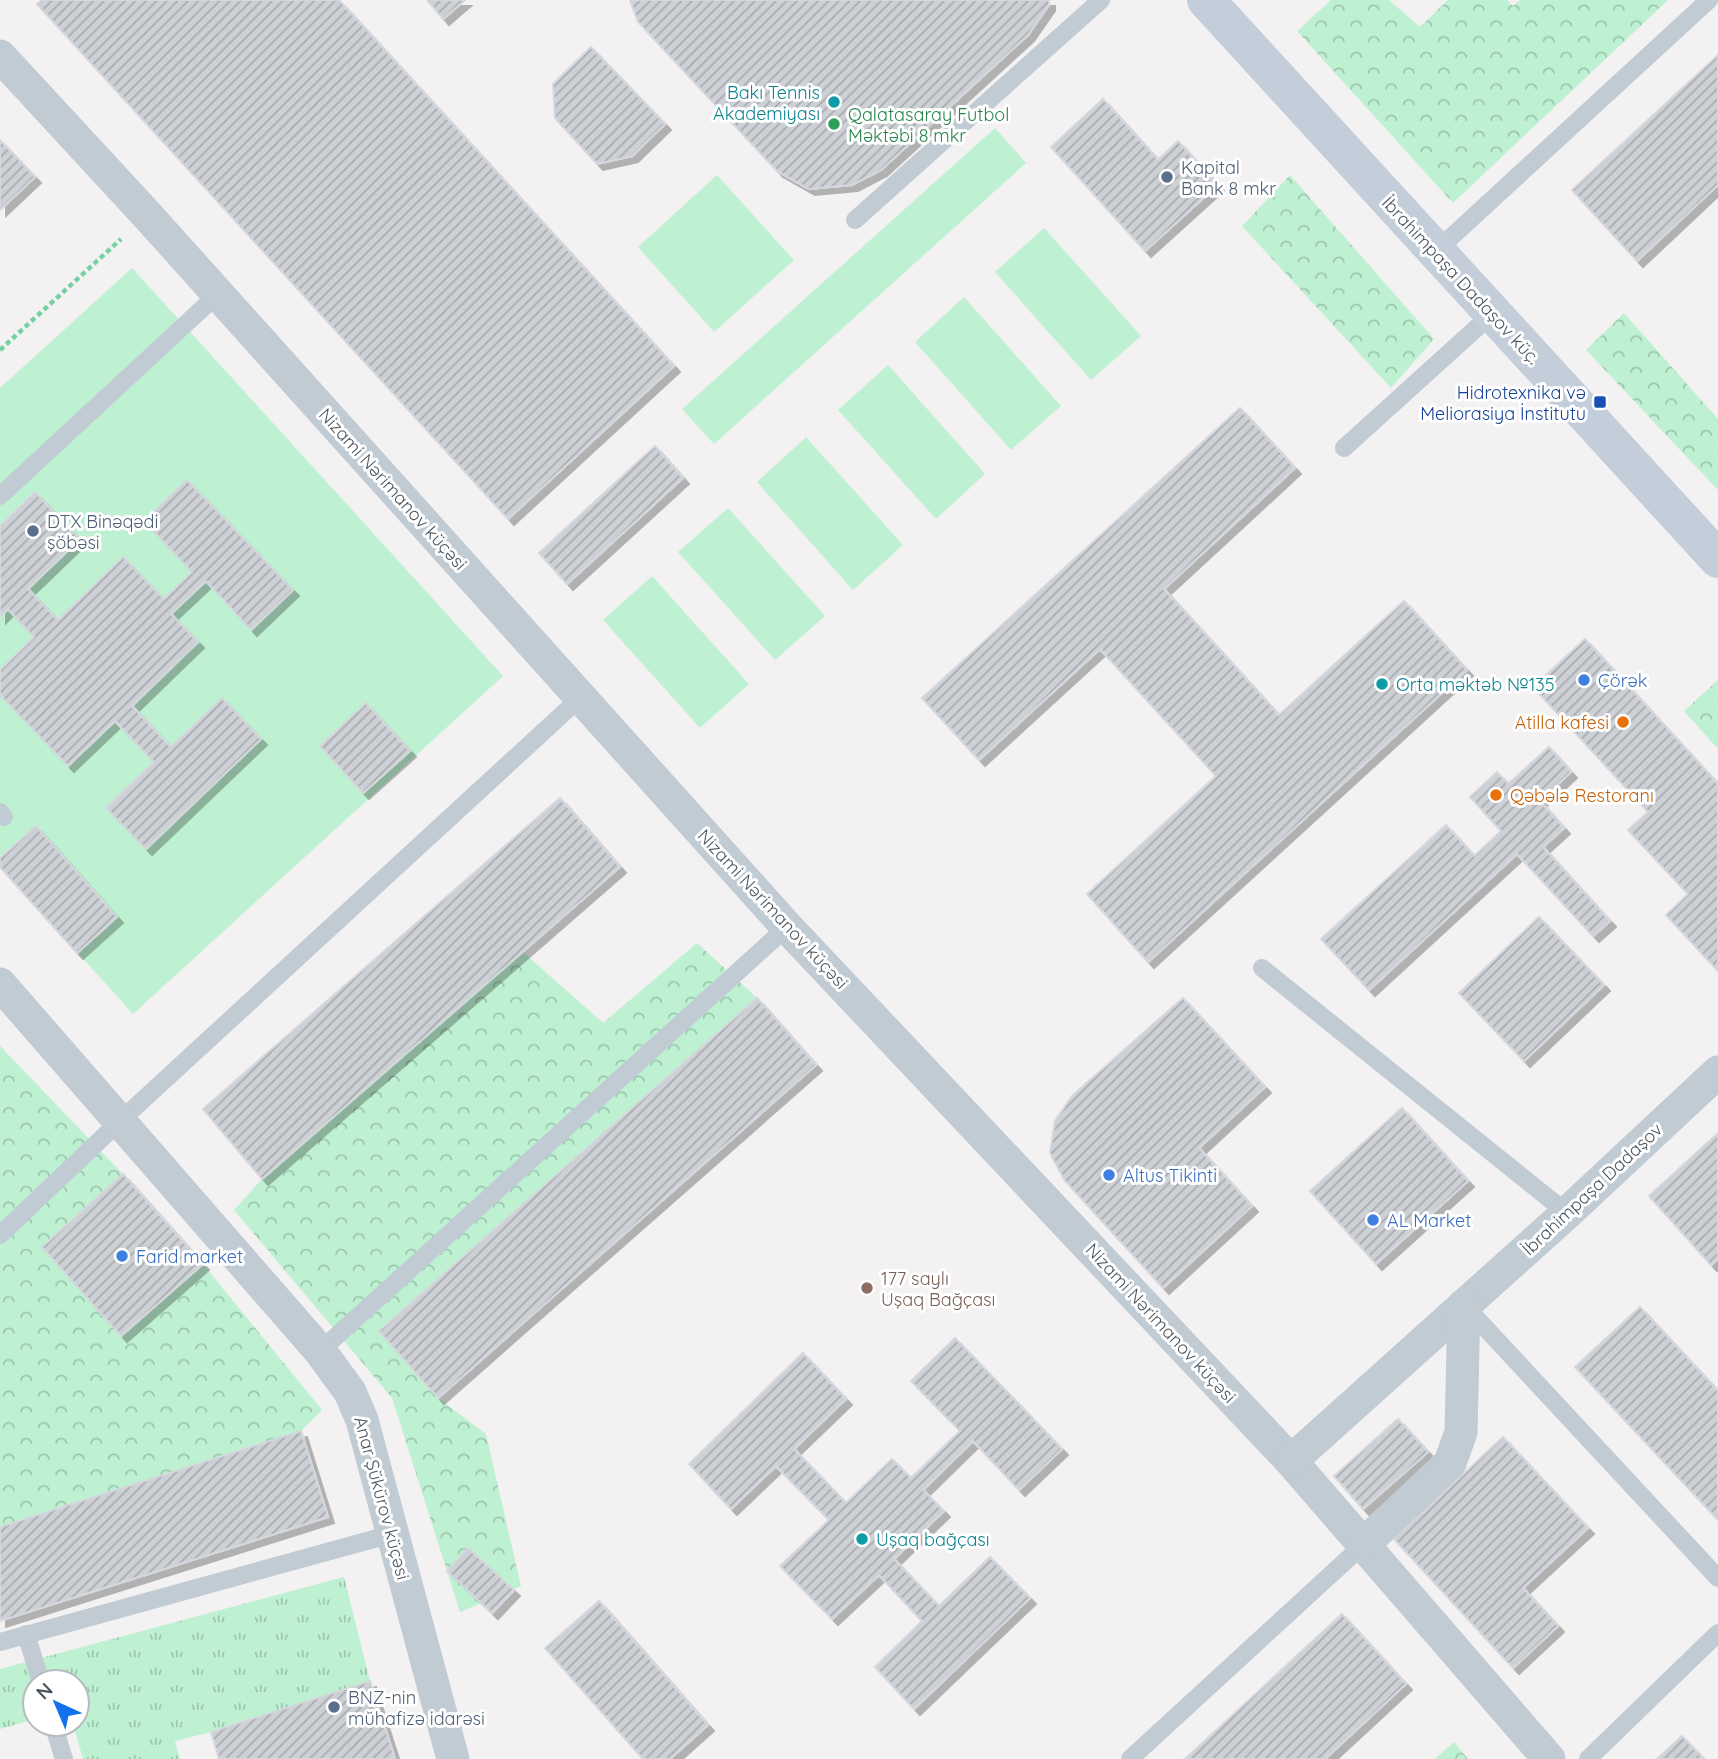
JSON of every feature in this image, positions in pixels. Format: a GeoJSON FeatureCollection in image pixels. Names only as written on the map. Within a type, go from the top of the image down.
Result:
{"type":"FeatureCollection","features":[{"type":"Feature","properties":{"kind":"street","name":"İbrahimpaşa Dadaşov küç."},"geometry":{"type":"LineString","coordinates":[[1206,0],[1718,559]]}},
{"type":"Feature","properties":{"kind":"street","name":"Nizami Nərimanov küçəsi"},"geometry":{"type":"LineString","coordinates":[[0,56],[147,215],[787,926],[1291,1461],[1549,1759]]}},
{"type":"Feature","properties":{"kind":"street","name":"Anar Şükürov küçəsi"},"geometry":{"type":"LineString","coordinates":[[0,984],[320,1352],[350,1392],[362,1420],[453,1759]]}},
{"type":"Feature","properties":{"kind":"street","name":"İbrahimpaşa Dadaşov"},"geometry":{"type":"LineString","coordinates":[[1291,1461],[1567,1213],[1718,1072]]}},
{"type":"Feature","properties":{"kind":"street"},"geometry":{"type":"LineString","coordinates":[[1364,1544],[1450,1463],[1461,1432],[1465,1305]]}},
{"type":"Feature","properties":{"kind":"lane"},"geometry":{"type":"LineString","coordinates":[[855,220],[1101,0]]}},
{"type":"Feature","properties":{"kind":"lane"},"geometry":{"type":"LineString","coordinates":[[1435,252],[1709,0]]}},
{"type":"Feature","properties":{"kind":"lane"},"geometry":{"type":"LineString","coordinates":[[0,496],[218,294]]}},
{"type":"Feature","properties":{"kind":"lane"},"geometry":{"type":"LineString","coordinates":[[1344,448],[1492,314]]}},
{"type":"Feature","properties":{"kind":"lane"},"geometry":{"type":"LineString","coordinates":[[0,1234],[580,697]]}},
{"type":"Feature","properties":{"kind":"lane"},"geometry":{"type":"LineString","coordinates":[[320,1352],[787,926]]}},
{"type":"Feature","properties":{"kind":"lane"},"geometry":{"type":"LineString","coordinates":[[1262,968],[1567,1213]]}},
{"type":"Feature","properties":{"kind":"lane"},"geometry":{"type":"LineString","coordinates":[[1465,1305],[1718,1578]]}},
{"type":"Feature","properties":{"kind":"lane"},"geometry":{"type":"LineString","coordinates":[[0,1642],[391,1534]]}},
{"type":"Feature","properties":{"kind":"lane"},"geometry":{"type":"LineString","coordinates":[[1130,1759],[1364,1544]]}},
{"type":"Feature","properties":{"kind":"lane"},"geometry":{"type":"LineString","coordinates":[[1588,1759],[1718,1633]]}},
{"type":"Feature","properties":{"kind":"lane"},"geometry":{"type":"LineString","coordinates":[[26,1634],[37,1668]]}},
{"type":"Feature","properties":{"kind":"lane"},"geometry":{"type":"LineString","coordinates":[[57,1738],[64,1759]]}},
{"type":"Feature","properties":{"kind":"path"},"geometry":{"type":"LineString","coordinates":[[0,350],[147,215]]}},
{"type":"Feature","properties":{"kind":"green space"},"geometry":{"type":"Polygon","coordinates":[[[1331,0],[1389,0],[1420,27],[1448,0],[1507,0],[1513,6],[1520,0],[1668,0],[1453,203],[1297,31],[1331,0]]]}},
{"type":"Feature","properties":{"kind":"green space"},"geometry":{"type":"Polygon","coordinates":[[[995,128],[1026,163],[714,444],[682,409],[995,128]]]}},
{"type":"Feature","properties":{"kind":"green space"},"geometry":{"type":"Polygon","coordinates":[[[717,175],[794,260],[714,332],[638,247],[717,175]]]}},
{"type":"Feature","properties":{"kind":"green space"},"geometry":{"type":"Polygon","coordinates":[[[1290,175],[1434,339],[1391,388],[1242,226],[1290,175]]]}},
{"type":"Feature","properties":{"kind":"green space"},"geometry":{"type":"Polygon","coordinates":[[[1044,228],[1141,336],[1091,380],[995,272],[1044,228]]]}},
{"type":"Feature","properties":{"kind":"green space"},"geometry":{"type":"Polygon","coordinates":[[[132,268],[503,676],[133,1014],[0,867],[0,388],[132,268]]]}},
{"type":"Feature","properties":{"kind":"green space"},"geometry":{"type":"Polygon","coordinates":[[[964,297],[1061,406],[1011,450],[915,342],[964,297]]]}},
{"type":"Feature","properties":{"kind":"green space"},"geometry":{"type":"Polygon","coordinates":[[[1624,313],[1718,419],[1718,490],[1586,350],[1624,313]]]}},
{"type":"Feature","properties":{"kind":"green space"},"geometry":{"type":"Polygon","coordinates":[[[888,365],[985,474],[936,519],[838,410],[888,365]]]}},
{"type":"Feature","properties":{"kind":"green space"},"geometry":{"type":"Polygon","coordinates":[[[806,437],[903,545],[853,590],[757,482],[806,437]]]}},
{"type":"Feature","properties":{"kind":"green space"},"geometry":{"type":"Polygon","coordinates":[[[728,508],[825,616],[775,660],[678,552],[728,508]]]}},
{"type":"Feature","properties":{"kind":"green space"},"geometry":{"type":"Polygon","coordinates":[[[652,576],[749,684],[700,728],[603,620],[652,576]]]}},
{"type":"Feature","properties":{"kind":"green space"},"geometry":{"type":"Polygon","coordinates":[[[1718,680],[1718,749],[1684,711],[1718,680]]]}},
{"type":"Feature","properties":{"kind":"green space"},"geometry":{"type":"Polygon","coordinates":[[[697,943],[757,998],[379,1330],[438,1398],[486,1434],[521,1586],[460,1612],[392,1398],[234,1210],[262,1179],[523,952],[603,1023],[697,943]]]}},
{"type":"Feature","properties":{"kind":"green space"},"geometry":{"type":"Polygon","coordinates":[[[0,1046],[123,1174],[42,1247],[121,1336],[203,1264],[322,1410],[301,1431],[0,1527],[0,1046]]]}},
{"type":"Feature","properties":{"kind":"green space"},"geometry":{"type":"Polygon","coordinates":[[[344,1577],[370,1681],[175,1741],[180,1759],[83,1759],[77,1738],[91,1738],[91,1668],[21,1668],[21,1723],[0,1729],[0,1669],[344,1577]]]}},
{"type":"Feature","properties":{"kind":"green space"},"geometry":{"type":"Polygon","coordinates":[[[1454,1742],[1468,1759],[1435,1759],[1454,1742]]]}},
{"type":"Feature","properties":{"kind":"building"},"geometry":{"type":"Polygon","coordinates":[[[42,0],[339,0],[674,366],[508,519],[37,4],[42,0]]]}},
{"type":"Feature","properties":{"kind":"building"},"geometry":{"type":"Polygon","coordinates":[[[427,0],[465,0],[443,19],[427,0]]]}},
{"type":"Feature","properties":{"kind":"building","name":"Bakı Tennis Akademiyası"},"geometry":{"type":"Polygon","coordinates":[[[630,0],[1049,0],[1049,5],[1028,35],[881,170],[852,185],[809,189],[777,171],[638,22],[630,0]]]}},
{"type":"Feature","properties":{"kind":"building"},"geometry":{"type":"Polygon","coordinates":[[[591,47],[665,124],[632,156],[597,164],[555,118],[553,84],[591,47]]]}},
{"type":"Feature","properties":{"kind":"building"},"geometry":{"type":"Polygon","coordinates":[[[1718,55],[1718,185],[1637,261],[1572,190],[1718,55]]]}},
{"type":"Feature","properties":{"kind":"building"},"geometry":{"type":"Polygon","coordinates":[[[1103,99],[1158,160],[1178,141],[1218,185],[1145,251],[1051,147],[1103,99]]]}},
{"type":"Feature","properties":{"kind":"building"},"geometry":{"type":"Polygon","coordinates":[[[0,140],[35,177],[0,210],[0,140]]]}},
{"type":"Feature","properties":{"kind":"building","name":"Orta məktəb №135"},"geometry":{"type":"Polygon","coordinates":[[[1240,408],[1295,468],[1164,589],[1279,715],[1404,601],[1467,670],[1148,962],[1087,894],[1216,776],[1100,649],[979,760],[922,698],[1240,408]]]}},
{"type":"Feature","properties":{"kind":"building"},"geometry":{"type":"Polygon","coordinates":[[[655,446],[683,478],[567,584],[539,553],[655,446]]]}},
{"type":"Feature","properties":{"kind":"building"},"geometry":{"type":"Polygon","coordinates":[[[187,480],[293,590],[251,630],[206,581],[171,614],[198,642],[132,706],[171,747],[222,698],[261,739],[146,849],[106,808],[154,762],[115,721],[68,766],[0,695],[0,670],[34,637],[8,609],[0,617],[0,526],[35,492],[80,539],[28,589],[58,620],[123,557],[164,599],[192,572],[144,521],[187,480]]]}},
{"type":"Feature","properties":{"kind":"building"},"geometry":{"type":"Polygon","coordinates":[[[1585,639],[1718,784],[1718,971],[1666,915],[1688,894],[1628,830],[1648,812],[1533,687],[1585,639]]]}},
{"type":"Feature","properties":{"kind":"building"},"geometry":{"type":"Polygon","coordinates":[[[366,703],[410,751],[363,793],[320,746],[366,703]]]}},
{"type":"Feature","properties":{"kind":"building"},"geometry":{"type":"Polygon","coordinates":[[[1549,747],[1571,772],[1540,801],[1564,828],[1543,847],[1610,921],[1593,936],[1517,854],[1369,990],[1321,939],[1446,825],[1474,856],[1501,831],[1470,797],[1497,772],[1508,784],[1549,747]]]}},
{"type":"Feature","properties":{"kind":"building"},"geometry":{"type":"Polygon","coordinates":[[[560,798],[620,867],[262,1179],[203,1109],[560,798]]]}},
{"type":"Feature","properties":{"kind":"building"},"geometry":{"type":"Polygon","coordinates":[[[36,826],[117,917],[77,953],[0,867],[0,858],[36,826]]]}},
{"type":"Feature","properties":{"kind":"building"},"geometry":{"type":"Polygon","coordinates":[[[1539,917],[1604,985],[1524,1061],[1459,993],[1539,917]]]}},
{"type":"Feature","properties":{"kind":"building"},"geometry":{"type":"Polygon","coordinates":[[[757,998],[816,1065],[438,1398],[379,1331],[757,998]]]}},
{"type":"Feature","properties":{"kind":"building"},"geometry":{"type":"Polygon","coordinates":[[[1183,998],[1265,1087],[1199,1148],[1252,1206],[1163,1288],[1065,1181],[1050,1153],[1055,1121],[1072,1096],[1183,998]]]}},
{"type":"Feature","properties":{"kind":"building"},"geometry":{"type":"Polygon","coordinates":[[[1402,1108],[1468,1181],[1376,1264],[1310,1191],[1402,1108]]]}},
{"type":"Feature","properties":{"kind":"building"},"geometry":{"type":"Polygon","coordinates":[[[1718,1133],[1718,1259],[1711,1265],[1649,1196],[1718,1133]]]}},
{"type":"Feature","properties":{"kind":"building","name":"Farid market"},"geometry":{"type":"Polygon","coordinates":[[[123,1174],[203,1264],[121,1336],[42,1247],[123,1174]]]}},
{"type":"Feature","properties":{"kind":"building"},"geometry":{"type":"Polygon","coordinates":[[[1640,1307],[1718,1391],[1718,1520],[1575,1367],[1640,1307]]]}},
{"type":"Feature","properties":{"kind":"building","name":"Uşaq bağçası"},"geometry":{"type":"Polygon","coordinates":[[[955,1338],[1062,1449],[1019,1490],[973,1441],[923,1490],[944,1511],[894,1559],[939,1606],[990,1557],[1030,1598],[914,1709],[875,1667],[922,1621],[879,1575],[832,1619],[780,1566],[829,1520],[776,1466],[731,1509],[689,1464],[803,1353],[846,1399],[794,1449],[846,1503],[892,1459],[911,1478],[960,1431],[911,1381],[955,1338]]]}},
{"type":"Feature","properties":{"kind":"building"},"geometry":{"type":"Polygon","coordinates":[[[1398,1419],[1428,1452],[1363,1509],[1334,1476],[1398,1419]]]}},
{"type":"Feature","properties":{"kind":"building"},"geometry":{"type":"Polygon","coordinates":[[[301,1431],[328,1517],[0,1621],[0,1527],[301,1431]]]}},
{"type":"Feature","properties":{"kind":"building"},"geometry":{"type":"Polygon","coordinates":[[[1503,1437],[1588,1528],[1523,1588],[1558,1626],[1513,1668],[1394,1539],[1503,1437]]]}},
{"type":"Feature","properties":{"kind":"building"},"geometry":{"type":"Polygon","coordinates":[[[468,1548],[514,1590],[492,1613],[447,1571],[468,1548]]]}},
{"type":"Feature","properties":{"kind":"building"},"geometry":{"type":"Polygon","coordinates":[[[599,1601],[708,1725],[670,1759],[643,1759],[545,1648],[599,1601]]]}},
{"type":"Feature","properties":{"kind":"building"},"geometry":{"type":"Polygon","coordinates":[[[1342,1614],[1406,1684],[1325,1759],[1185,1759],[1342,1614]]]}},
{"type":"Feature","properties":{"kind":"building","name":"BNZ-nin mühafizə idarəsi"},"geometry":{"type":"Polygon","coordinates":[[[370,1681],[395,1759],[219,1759],[211,1732],[370,1681]]]}},
{"type":"Feature","properties":{"kind":"building"},"geometry":{"type":"Polygon","coordinates":[[[1682,1736],[1704,1759],[1657,1759],[1682,1736]]]}},
{"type":"Feature","properties":{"kind":"place","name":"Bakı Tennis Akademiyası"},"geometry":{"type":"Point","coordinates":[834,102]}},
{"type":"Feature","properties":{"kind":"place","name":"Qalatasaray Futbol Məktəbi 8 mkr"},"geometry":{"type":"Point","coordinates":[834,124]}},
{"type":"Feature","properties":{"kind":"place","name":"Kapital Bank 8 mkr"},"geometry":{"type":"Point","coordinates":[1167,177]}},
{"type":"Feature","properties":{"kind":"place","name":"Hidrotexnika və Meliorasiya İnstitutu"},"geometry":{"type":"Point","coordinates":[1600,402]}},
{"type":"Feature","properties":{"kind":"place","name":"DTX Binəqədi şöbəsi"},"geometry":{"type":"Point","coordinates":[33,531]}},
{"type":"Feature","properties":{"kind":"place","name":"Çörək"},"geometry":{"type":"Point","coordinates":[1584,680]}},
{"type":"Feature","properties":{"kind":"place","name":"Orta məktəb №135"},"geometry":{"type":"Point","coordinates":[1382,684]}},
{"type":"Feature","properties":{"kind":"place","name":"Atilla kafesi"},"geometry":{"type":"Point","coordinates":[1623,722]}},
{"type":"Feature","properties":{"kind":"place","name":"Qəbələ Restoranı"},"geometry":{"type":"Point","coordinates":[1496,795]}},
{"type":"Feature","properties":{"kind":"place","name":"Altus Tikinti"},"geometry":{"type":"Point","coordinates":[1109,1175]}},
{"type":"Feature","properties":{"kind":"place","name":"AL Market"},"geometry":{"type":"Point","coordinates":[1373,1220]}},
{"type":"Feature","properties":{"kind":"place","name":"Farid market"},"geometry":{"type":"Point","coordinates":[122,1256]}},
{"type":"Feature","properties":{"kind":"place","name":"177 saylı Uşaq Bağçası"},"geometry":{"type":"Point","coordinates":[867,1288]}},
{"type":"Feature","properties":{"kind":"place","name":"Uşaq bağçası"},"geometry":{"type":"Point","coordinates":[862,1539]}},
{"type":"Feature","properties":{"kind":"place","name":"BNZ-nin mühafizə idarəsi"},"geometry":{"type":"Point","coordinates":[334,1707]}}]}
